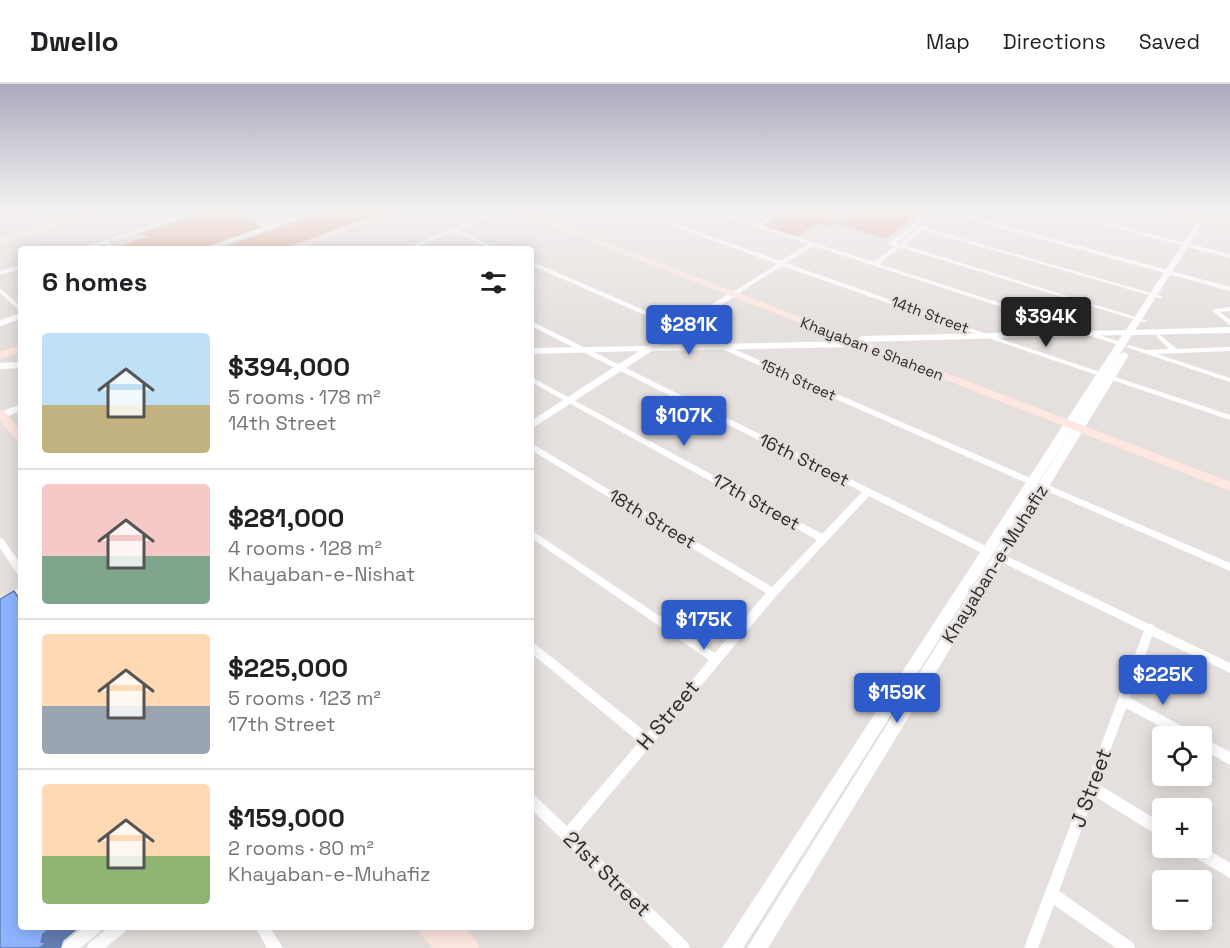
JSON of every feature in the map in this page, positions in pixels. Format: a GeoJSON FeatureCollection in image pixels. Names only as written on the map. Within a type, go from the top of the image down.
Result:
{"type":"FeatureCollection","features":[{"type":"Feature","properties":{"kind":"main road","name":"Khayaban e Shaheen"},"geometry":{"type":"LineString","coordinates":[[622,250],[855,340],[873,343],[1230,487]]}},
{"type":"Feature","properties":{"kind":"main road","name":"Khayaban e Shaheen"},"geometry":{"type":"LineString","coordinates":[[626,250],[1075,424],[1230,480]]}},
{"type":"Feature","properties":{"kind":"main road"},"geometry":{"type":"LineString","coordinates":[[1,360],[18,352]]}},
{"type":"Feature","properties":{"kind":"main road"},"geometry":{"type":"LineString","coordinates":[[0,402],[18,433]]}},
{"type":"Feature","properties":{"kind":"main road"},"geometry":{"type":"LineString","coordinates":[[432,930],[447,948]]}},
{"type":"Feature","properties":{"kind":"main road"},"geometry":{"type":"LineString","coordinates":[[453,930],[468,948]]}},
{"type":"Feature","properties":{"kind":"street","name":"14th Street"},"geometry":{"type":"LineString","coordinates":[[745,250],[987,336],[1230,418]]}},
{"type":"Feature","properties":{"kind":"street"},"geometry":{"type":"LineString","coordinates":[[534,424],[567,399],[796,250]]}},
{"type":"Feature","properties":{"kind":"street"},"geometry":{"type":"LineString","coordinates":[[733,292],[783,263],[799,250]]}},
{"type":"Feature","properties":{"kind":"street"},"geometry":{"type":"LineString","coordinates":[[832,250],[1102,338]]}},
{"type":"Feature","properties":{"kind":"street"},"geometry":{"type":"LineString","coordinates":[[868,262],[883,250]]}},
{"type":"Feature","properties":{"kind":"street"},"geometry":{"type":"LineString","coordinates":[[875,264],[893,250]]}},
{"type":"Feature","properties":{"kind":"street"},"geometry":{"type":"LineString","coordinates":[[914,250],[1174,350],[1230,348]]}},
{"type":"Feature","properties":{"kind":"street"},"geometry":{"type":"LineString","coordinates":[[1000,250],[1157,296]]}},
{"type":"Feature","properties":{"kind":"street"},"geometry":{"type":"LineString","coordinates":[[1089,250],[1230,289]]}},
{"type":"Feature","properties":{"kind":"street","name":"Khayaban-e-Muhafiz"},"geometry":{"type":"LineString","coordinates":[[757,948],[994,554],[1075,424],[1134,336],[1186,250]]}},
{"type":"Feature","properties":{"kind":"street"},"geometry":{"type":"LineString","coordinates":[[1209,250],[1230,256]]}},
{"type":"Feature","properties":{"kind":"street","name":"15th Street"},"geometry":{"type":"LineString","coordinates":[[534,264],[1230,567]]}},
{"type":"Feature","properties":{"kind":"street"},"geometry":{"type":"LineString","coordinates":[[0,273],[18,268]]}},
{"type":"Feature","properties":{"kind":"street"},"geometry":{"type":"LineString","coordinates":[[0,290],[18,309]]}},
{"type":"Feature","properties":{"kind":"street"},"geometry":{"type":"LineString","coordinates":[[1230,309],[1215,311],[1230,323]]}},
{"type":"Feature","properties":{"kind":"street"},"geometry":{"type":"LineString","coordinates":[[0,321],[18,313]]}},
{"type":"Feature","properties":{"kind":"street"},"geometry":{"type":"LineString","coordinates":[[534,324],[586,350]]}},
{"type":"Feature","properties":{"kind":"street"},"geometry":{"type":"LineString","coordinates":[[873,343],[1102,338],[1230,330]]}},
{"type":"Feature","properties":{"kind":"street"},"geometry":{"type":"LineString","coordinates":[[534,351],[1090,333],[1134,336],[1230,335]]}},
{"type":"Feature","properties":{"kind":"street"},"geometry":{"type":"LineString","coordinates":[[1134,336],[1230,380]]}},
{"type":"Feature","properties":{"kind":"street"},"geometry":{"type":"LineString","coordinates":[[1159,336],[1174,350]]}},
{"type":"Feature","properties":{"kind":"street"},"geometry":{"type":"LineString","coordinates":[[534,346],[651,346]]}},
{"type":"Feature","properties":{"kind":"street","name":"16th Street"},"geometry":{"type":"LineString","coordinates":[[586,350],[868,492],[1230,668]]}},
{"type":"Feature","properties":{"kind":"street"},"geometry":{"type":"LineString","coordinates":[[1,360],[18,358]]}},
{"type":"Feature","properties":{"kind":"street"},"geometry":{"type":"LineString","coordinates":[[1,360],[18,364]]}},
{"type":"Feature","properties":{"kind":"street","name":"17th Street"},"geometry":{"type":"LineString","coordinates":[[534,381],[824,539]]}},
{"type":"Feature","properties":{"kind":"street"},"geometry":{"type":"LineString","coordinates":[[534,416],[567,399]]}},
{"type":"Feature","properties":{"kind":"street","name":"18th Street"},"geometry":{"type":"LineString","coordinates":[[534,448],[773,592]]}},
{"type":"Feature","properties":{"kind":"street","name":"H Street"},"geometry":{"type":"LineString","coordinates":[[568,835],[773,592],[868,492]]}},
{"type":"Feature","properties":{"kind":"street"},"geometry":{"type":"LineString","coordinates":[[534,535],[716,659]]}},
{"type":"Feature","properties":{"kind":"street"},"geometry":{"type":"LineString","coordinates":[[0,541],[18,568]]}},
{"type":"Feature","properties":{"kind":"street"},"geometry":{"type":"LineString","coordinates":[[0,602],[18,593]]}},
{"type":"Feature","properties":{"kind":"street"},"geometry":{"type":"LineString","coordinates":[[732,948],[967,598]]}},
{"type":"Feature","properties":{"kind":"street"},"geometry":{"type":"LineString","coordinates":[[0,611],[18,601]]}},
{"type":"Feature","properties":{"kind":"street","name":"J Street"},"geometry":{"type":"LineString","coordinates":[[1031,948],[1150,628]]}},
{"type":"Feature","properties":{"kind":"street"},"geometry":{"type":"LineString","coordinates":[[534,649],[646,740]]}},
{"type":"Feature","properties":{"kind":"street"},"geometry":{"type":"LineString","coordinates":[[1124,700],[1171,726]]}},
{"type":"Feature","properties":{"kind":"street"},"geometry":{"type":"LineString","coordinates":[[1212,749],[1230,759]]}},
{"type":"Feature","properties":{"kind":"street"},"geometry":{"type":"LineString","coordinates":[[1091,787],[1152,824]]}},
{"type":"Feature","properties":{"kind":"street","name":"21st Street"},"geometry":{"type":"LineString","coordinates":[[534,803],[683,948]]}},
{"type":"Feature","properties":{"kind":"street"},"geometry":{"type":"LineString","coordinates":[[1208,858],[1230,871]]}},
{"type":"Feature","properties":{"kind":"street"},"geometry":{"type":"LineString","coordinates":[[1052,894],[1128,948]]}},
{"type":"Feature","properties":{"kind":"street"},"geometry":{"type":"LineString","coordinates":[[69,948],[91,930]]}},
{"type":"Feature","properties":{"kind":"street"},"geometry":{"type":"LineString","coordinates":[[94,948],[116,930]]}},
{"type":"Feature","properties":{"kind":"street"},"geometry":{"type":"LineString","coordinates":[[264,930],[276,948]]}},
{"type":"Feature","properties":{"kind":"building"},"geometry":{"type":"Polygon","coordinates":[[[14,591],[18,597],[18,930],[48,930],[43,934],[41,942],[46,943],[39,948],[0,948],[0,599],[14,591]]]}}]}
